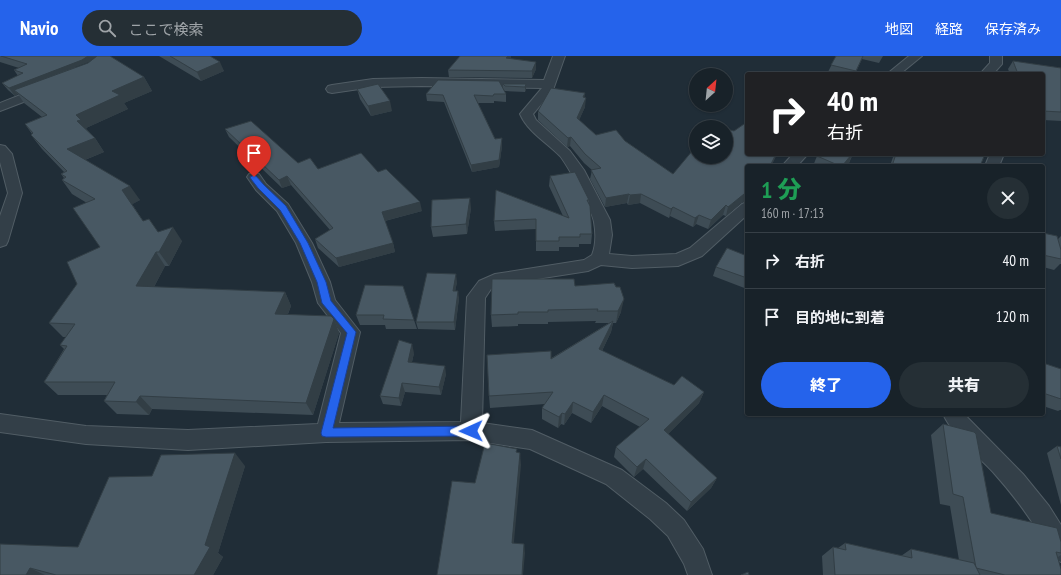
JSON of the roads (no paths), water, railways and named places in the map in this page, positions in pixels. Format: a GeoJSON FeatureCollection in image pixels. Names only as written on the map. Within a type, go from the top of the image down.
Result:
{"type":"FeatureCollection","features":[{"type":"Feature","properties":{"kind":"street"},"geometry":{"type":"LineString","coordinates":[[559,56],[548,90],[526,114],[530,122],[565,154],[577,170],[602,220],[604,235],[602,251],[599,259]]}},
{"type":"Feature","properties":{"kind":"street"},"geometry":{"type":"LineString","coordinates":[[896,72],[916,56]]}},
{"type":"Feature","properties":{"kind":"street"},"geometry":{"type":"LineString","coordinates":[[988,72],[996,64],[996,56]]}},
{"type":"Feature","properties":{"kind":"street"},"geometry":{"type":"LineString","coordinates":[[332,89],[373,83],[422,82],[549,84]]}},
{"type":"Feature","properties":{"kind":"street"},"geometry":{"type":"LineString","coordinates":[[0,107],[51,87]]}},
{"type":"Feature","properties":{"kind":"street"},"geometry":{"type":"LineString","coordinates":[[0,149],[5,154],[15,193],[0,242]]}},
{"type":"Feature","properties":{"kind":"street"},"geometry":{"type":"LineString","coordinates":[[791,164],[799,156]]}},
{"type":"Feature","properties":{"kind":"street"},"geometry":{"type":"LineString","coordinates":[[254,177],[261,187],[283,208],[304,243],[321,282],[326,303],[351,332],[326,433]]}},
{"type":"Feature","properties":{"kind":"street"},"geometry":{"type":"LineString","coordinates":[[471,431],[476,297],[485,285],[501,278],[588,265],[599,259],[632,262],[678,260],[696,252],[745,209]]}},
{"type":"Feature","properties":{"kind":"street"},"geometry":{"type":"LineString","coordinates":[[954,416],[958,422],[1015,481],[1054,532],[1061,550]]}},
{"type":"Feature","properties":{"kind":"street"},"geometry":{"type":"LineString","coordinates":[[0,423],[86,435],[188,440],[326,433],[471,431],[532,440],[614,477],[658,511],[676,528],[694,558],[700,575]]}}]}
